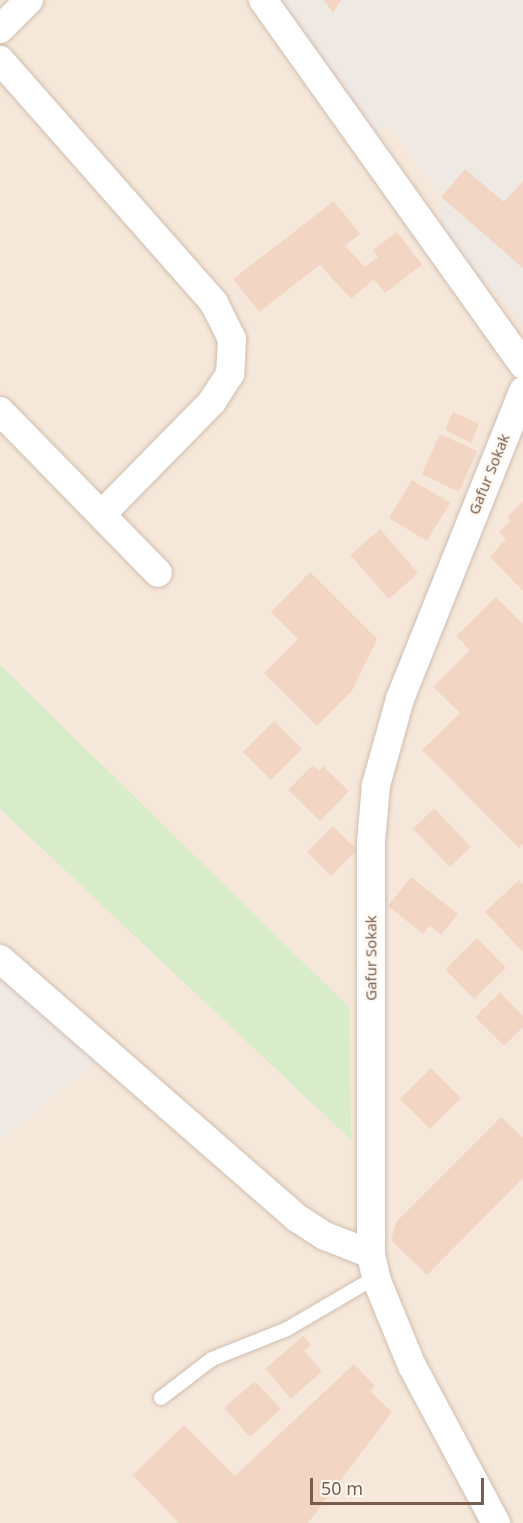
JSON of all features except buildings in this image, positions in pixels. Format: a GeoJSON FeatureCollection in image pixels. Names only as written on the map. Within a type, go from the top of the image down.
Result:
{"type":"FeatureCollection","features":[{"type":"Feature","properties":{"kind":"street"},"geometry":{"type":"LineString","coordinates":[[0,29],[29,0]]}},
{"type":"Feature","properties":{"kind":"street"},"geometry":{"type":"LineString","coordinates":[[263,0],[523,365]]}},
{"type":"Feature","properties":{"kind":"street"},"geometry":{"type":"LineString","coordinates":[[0,60],[214,303],[232,339],[230,374],[212,402],[103,513]]}},
{"type":"Feature","properties":{"kind":"street","name":"Gafur Sokak"},"geometry":{"type":"LineString","coordinates":[[496,1523],[412,1366],[374,1266],[371,842],[375,785],[400,699],[523,391]]}},
{"type":"Feature","properties":{"kind":"street"},"geometry":{"type":"LineString","coordinates":[[0,411],[103,513],[158,573]]}},
{"type":"Feature","properties":{"kind":"street"},"geometry":{"type":"LineString","coordinates":[[0,958],[297,1218],[374,1266]]}},
{"type":"Feature","properties":{"kind":"lane"},"geometry":{"type":"LineString","coordinates":[[161,1398],[212,1359],[287,1329],[374,1266]]}},
{"type":"Feature","properties":{"kind":"shaded area"},"geometry":{"type":"Polygon","coordinates":[[[0,0],[523,0],[523,1523],[0,1523],[0,0]]]}},
{"type":"Feature","properties":{"kind":"shaded area"},"geometry":{"type":"Polygon","coordinates":[[[282,0],[523,0],[523,324],[456,249],[440,223],[441,197],[390,124],[378,132],[282,0]]]}},
{"type":"Feature","properties":{"kind":"shaded area"},"geometry":{"type":"Polygon","coordinates":[[[0,977],[95,1061],[0,1140],[0,977]]]}},
{"type":"Feature","properties":{"kind":"green space"},"geometry":{"type":"Polygon","coordinates":[[[0,665],[349,1007],[351,1140],[0,809],[0,665]]]}}]}
